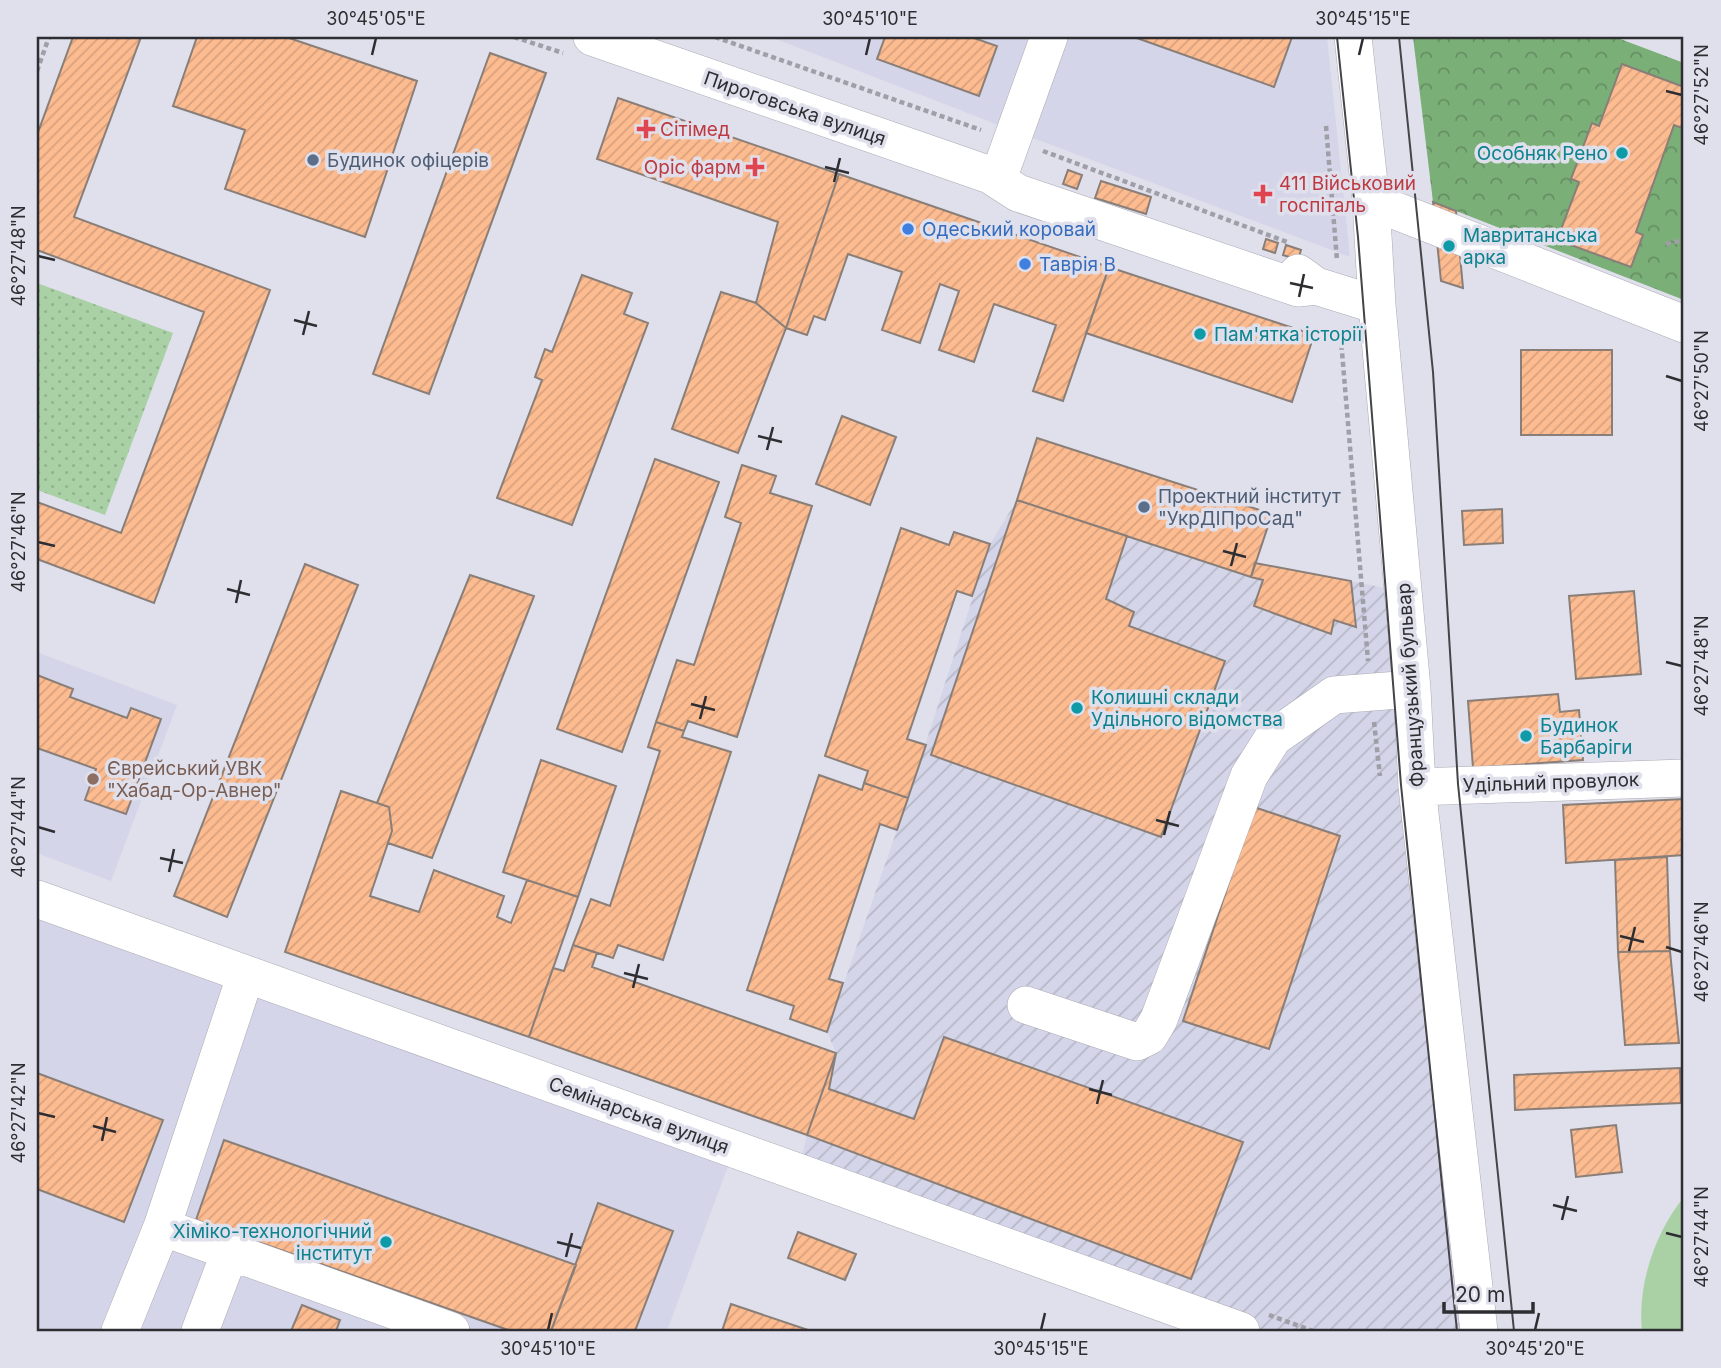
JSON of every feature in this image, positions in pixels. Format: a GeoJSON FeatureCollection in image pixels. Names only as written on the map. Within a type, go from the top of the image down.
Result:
{"type":"FeatureCollection","features":[{"type":"Feature","properties":{"kind":"street"},"geometry":{"type":"LineString","coordinates":[[998,179],[1049,37]]}},
{"type":"Feature","properties":{"kind":"street","name":"Французький бульвар"},"geometry":{"type":"LineString","coordinates":[[1353,37],[1371,201],[1377,305],[1412,689],[1417,787],[1479,1331]]}},
{"type":"Feature","properties":{"kind":"street","name":"Пироговська вулиця"},"geometry":{"type":"LineString","coordinates":[[578,45],[998,179],[1023,180],[1303,275],[1326,273],[1377,305]]}},
{"type":"Feature","properties":{"kind":"street"},"geometry":{"type":"LineString","coordinates":[[1371,201],[1684,324]]}},
{"type":"Feature","properties":{"kind":"street"},"geometry":{"type":"LineString","coordinates":[[1026,1005],[1137,1042],[1149,1036],[1159,1019],[1249,776],[1273,738],[1334,695],[1412,689]]}},
{"type":"Feature","properties":{"kind":"street","name":"Удільний провулок"},"geometry":{"type":"LineString","coordinates":[[1417,787],[1684,778]]}},
{"type":"Feature","properties":{"kind":"street","name":"Семінарська вулиця"},"geometry":{"type":"LineString","coordinates":[[37,899],[1241,1331]]}},
{"type":"Feature","properties":{"kind":"street"},"geometry":{"type":"LineString","coordinates":[[120,1331],[162,1227],[246,974]]}},
{"type":"Feature","properties":{"kind":"street"},"geometry":{"type":"LineString","coordinates":[[162,1227],[451,1331]]}},
{"type":"Feature","properties":{"kind":"street"},"geometry":{"type":"LineString","coordinates":[[200,1331],[230,1252]]}},
{"type":"Feature","properties":{"kind":"path"},"geometry":{"type":"LineString","coordinates":[[37,71],[49,37]]}},
{"type":"Feature","properties":{"kind":"path"},"geometry":{"type":"LineString","coordinates":[[514,37],[578,45]]}},
{"type":"Feature","properties":{"kind":"path"},"geometry":{"type":"LineString","coordinates":[[1325,116],[1326,273]]}},
{"type":"Feature","properties":{"kind":"path"},"geometry":{"type":"LineString","coordinates":[[1666,244],[1684,240]]}},
{"type":"Feature","properties":{"kind":"path"},"geometry":{"type":"LineString","coordinates":[[1338,316],[1370,692]]}},
{"type":"Feature","properties":{"kind":"shaded area","name":"411 Військовий госпіталь"},"geometry":{"type":"Polygon","coordinates":[[[771,37],[1327,37],[1350,257],[1014,131],[771,37]]]}},
{"type":"Feature","properties":{"kind":"shaded area"},"geometry":{"type":"Polygon","coordinates":[[[1017,500],[1255,563],[1396,590],[1478,1331],[1248,1331],[800,1164],[807,1135],[836,1053],[827,1032],[908,798],[990,544],[1017,500]]]}},
{"type":"Feature","properties":{"kind":"shaded area","name":"Єврейський УВК \"Хабад-Ор-Авнер\""},"geometry":{"type":"Polygon","coordinates":[[[37,652],[177,705],[111,881],[37,853],[37,652]]]}},
{"type":"Feature","properties":{"kind":"shaded area"},"geometry":{"type":"Polygon","coordinates":[[[37,901],[734,1150],[667,1331],[37,1331],[37,901]]]}},
{"type":"Feature","properties":{"kind":"green space"},"geometry":{"type":"Polygon","coordinates":[[[1413,37],[1615,37],[1684,63],[1684,300],[1433,202],[1413,37]]]}},
{"type":"Feature","properties":{"kind":"green space"},"geometry":{"type":"Polygon","coordinates":[[[37,283],[173,333],[105,515],[37,490],[37,283]]]}},
{"type":"Feature","properties":{"kind":"green space"},"geometry":{"type":"Polygon","coordinates":[[[1684,1197],[1684,1331],[1642,1331],[1642,1296],[1650,1260],[1664,1226],[1684,1197]]]}},
{"type":"Feature","properties":{"kind":"building"},"geometry":{"type":"Polygon","coordinates":[[[73,37],[141,37],[74,217],[270,290],[154,603],[37,559],[37,502],[121,533],[204,312],[37,250],[37,135],[73,37]]]}},
{"type":"Feature","properties":{"kind":"building","name":"Будинок офіцерів"},"geometry":{"type":"Polygon","coordinates":[[[197,37],[286,37],[417,81],[365,237],[225,189],[245,130],[173,106],[197,37]]]}},
{"type":"Feature","properties":{"kind":"building"},"geometry":{"type":"Polygon","coordinates":[[[885,37],[971,37],[997,46],[979,96],[877,59],[885,37]]]}},
{"type":"Feature","properties":{"kind":"building"},"geometry":{"type":"Polygon","coordinates":[[[1134,37],[1292,37],[1274,87],[1134,37]]]}},
{"type":"Feature","properties":{"kind":"building"},"geometry":{"type":"Polygon","coordinates":[[[490,53],[546,73],[429,394],[373,374],[490,53]]]}},
{"type":"Feature","properties":{"kind":"building","name":"Особняк Рено"},"geometry":{"type":"Polygon","coordinates":[[[1622,64],[1684,87],[1684,122],[1682,128],[1674,125],[1636,232],[1643,235],[1631,267],[1557,240],[1579,182],[1571,179],[1592,123],[1599,126],[1622,64]]]}},
{"type":"Feature","properties":{"kind":"building"},"geometry":{"type":"Polygon","coordinates":[[[618,98],[839,174],[786,328],[756,303],[778,222],[597,159],[618,98]]]}},
{"type":"Feature","properties":{"kind":"building"},"geometry":{"type":"Polygon","coordinates":[[[1068,170],[1082,175],[1077,189],[1063,184],[1068,170]]]}},
{"type":"Feature","properties":{"kind":"building"},"geometry":{"type":"Polygon","coordinates":[[[839,174],[1109,267],[1063,401],[1033,391],[1056,325],[994,304],[974,362],[939,350],[959,291],[940,284],[920,343],[882,330],[902,272],[848,254],[825,320],[814,316],[807,335],[786,328],[839,174]]]}},
{"type":"Feature","properties":{"kind":"building"},"geometry":{"type":"Polygon","coordinates":[[[1101,181],[1151,197],[1146,214],[1095,198],[1101,181]]]}},
{"type":"Feature","properties":{"kind":"building","name":"Мавританська арка"},"geometry":{"type":"Polygon","coordinates":[[[1433,202],[1456,211],[1463,288],[1441,281],[1433,202]]]}},
{"type":"Feature","properties":{"kind":"building"},"geometry":{"type":"Polygon","coordinates":[[[1266,239],[1278,243],[1275,253],[1263,249],[1266,239]]]}},
{"type":"Feature","properties":{"kind":"building"},"geometry":{"type":"Polygon","coordinates":[[[1286,245],[1301,250],[1298,260],[1283,255],[1286,245]]]}},
{"type":"Feature","properties":{"kind":"building","name":"Пам'ятка історії"},"geometry":{"type":"Polygon","coordinates":[[[1109,267],[1314,335],[1292,402],[1086,333],[1109,267]]]}},
{"type":"Feature","properties":{"kind":"building"},"geometry":{"type":"Polygon","coordinates":[[[582,275],[632,293],[624,314],[648,323],[572,525],[497,498],[542,380],[535,377],[545,349],[552,352],[582,275]]]}},
{"type":"Feature","properties":{"kind":"building"},"geometry":{"type":"Polygon","coordinates":[[[721,292],[756,303],[786,328],[738,453],[672,429],[721,292]]]}},
{"type":"Feature","properties":{"kind":"building"},"geometry":{"type":"Polygon","coordinates":[[[1521,350],[1612,350],[1612,435],[1521,435],[1521,350]]]}},
{"type":"Feature","properties":{"kind":"building"},"geometry":{"type":"Polygon","coordinates":[[[842,416],[896,437],[870,505],[816,484],[842,416]]]}},
{"type":"Feature","properties":{"kind":"building","name":"Проектний інститут \"УкрДІПроСад\""},"geometry":{"type":"Polygon","coordinates":[[[1037,438],[1272,514],[1251,577],[1017,500],[1037,438]]]}},
{"type":"Feature","properties":{"kind":"building"},"geometry":{"type":"Polygon","coordinates":[[[655,459],[719,482],[622,752],[557,729],[655,459]]]}},
{"type":"Feature","properties":{"kind":"building"},"geometry":{"type":"Polygon","coordinates":[[[742,465],[776,476],[770,493],[812,506],[737,737],[688,721],[684,731],[656,722],[677,660],[694,665],[741,523],[725,517],[742,465]]]}},
{"type":"Feature","properties":{"kind":"building","name":"Колишні склади Удільного відомства"},"geometry":{"type":"Polygon","coordinates":[[[1017,500],[1127,536],[1106,599],[1134,612],[1129,626],[1225,661],[1161,837],[931,755],[1017,500]]]}},
{"type":"Feature","properties":{"kind":"building"},"geometry":{"type":"Polygon","coordinates":[[[1502,509],[1503,543],[1464,545],[1462,511],[1502,509]]]}},
{"type":"Feature","properties":{"kind":"building"},"geometry":{"type":"Polygon","coordinates":[[[901,528],[949,545],[954,532],[990,544],[972,596],[957,591],[907,739],[926,745],[908,798],[864,783],[868,771],[825,756],[901,528]]]}},
{"type":"Feature","properties":{"kind":"building"},"geometry":{"type":"Polygon","coordinates":[[[1255,563],[1351,581],[1356,627],[1334,620],[1331,634],[1254,606],[1263,580],[1251,577],[1255,563]]]}},
{"type":"Feature","properties":{"kind":"building"},"geometry":{"type":"Polygon","coordinates":[[[305,564],[358,585],[227,917],[174,896],[305,564]]]}},
{"type":"Feature","properties":{"kind":"building"},"geometry":{"type":"Polygon","coordinates":[[[470,575],[534,596],[432,858],[388,843],[392,831],[389,807],[377,803],[470,575]]]}},
{"type":"Feature","properties":{"kind":"building"},"geometry":{"type":"Polygon","coordinates":[[[1634,591],[1641,674],[1576,679],[1569,596],[1634,591]]]}},
{"type":"Feature","properties":{"kind":"building"},"geometry":{"type":"Polygon","coordinates":[[[37,675],[73,689],[70,697],[127,718],[131,708],[161,719],[126,814],[85,800],[96,769],[37,748],[37,675]]]}},
{"type":"Feature","properties":{"kind":"building","name":"Будинок Барбаріги"},"geometry":{"type":"Polygon","coordinates":[[[1558,694],[1560,712],[1579,710],[1583,760],[1473,768],[1468,701],[1558,694]]]}},
{"type":"Feature","properties":{"kind":"building"},"geometry":{"type":"Polygon","coordinates":[[[656,722],[684,731],[682,737],[731,752],[663,960],[618,945],[613,958],[573,945],[591,899],[610,906],[660,751],[648,747],[656,722]]]}},
{"type":"Feature","properties":{"kind":"building"},"geometry":{"type":"Polygon","coordinates":[[[541,760],[616,786],[578,897],[503,872],[541,760]]]}},
{"type":"Feature","properties":{"kind":"building"},"geometry":{"type":"Polygon","coordinates":[[[819,775],[862,790],[864,783],[908,798],[897,830],[880,824],[829,979],[843,983],[827,1032],[790,1019],[794,1006],[747,990],[819,775]]]}},
{"type":"Feature","properties":{"kind":"building"},"geometry":{"type":"Polygon","coordinates":[[[341,791],[389,807],[392,831],[370,896],[419,912],[434,870],[504,896],[497,917],[511,923],[527,880],[578,897],[529,1037],[285,952],[341,791]]]}},
{"type":"Feature","properties":{"kind":"building"},"geometry":{"type":"Polygon","coordinates":[[[1684,799],[1684,855],[1566,863],[1563,805],[1684,799]]]}},
{"type":"Feature","properties":{"kind":"building"},"geometry":{"type":"Polygon","coordinates":[[[1254,807],[1340,836],[1269,1049],[1183,1021],[1254,807]]]}},
{"type":"Feature","properties":{"kind":"building"},"geometry":{"type":"Polygon","coordinates":[[[1667,857],[1670,951],[1618,952],[1615,860],[1667,857]]]}},
{"type":"Feature","properties":{"kind":"building"},"geometry":{"type":"Polygon","coordinates":[[[573,945],[597,953],[592,967],[836,1053],[807,1135],[529,1037],[553,968],[564,971],[573,945]]]}},
{"type":"Feature","properties":{"kind":"building"},"geometry":{"type":"Polygon","coordinates":[[[1670,951],[1679,1043],[1625,1045],[1618,952],[1670,951]]]}},
{"type":"Feature","properties":{"kind":"building"},"geometry":{"type":"Polygon","coordinates":[[[944,1037],[1243,1142],[1191,1279],[807,1135],[836,1053],[829,1089],[914,1119],[944,1037]]]}},
{"type":"Feature","properties":{"kind":"building"},"geometry":{"type":"Polygon","coordinates":[[[1680,1068],[1681,1103],[1515,1110],[1514,1075],[1680,1068]]]}},
{"type":"Feature","properties":{"kind":"building"},"geometry":{"type":"Polygon","coordinates":[[[37,1073],[163,1120],[124,1222],[37,1189],[37,1073]]]}},
{"type":"Feature","properties":{"kind":"building"},"geometry":{"type":"Polygon","coordinates":[[[1616,1125],[1622,1172],[1576,1177],[1571,1130],[1616,1125]]]}},
{"type":"Feature","properties":{"kind":"building","name":"Хіміко-технологічний інститут"},"geometry":{"type":"Polygon","coordinates":[[[224,1140],[576,1265],[551,1331],[511,1331],[196,1220],[224,1140]]]}},
{"type":"Feature","properties":{"kind":"building"},"geometry":{"type":"Polygon","coordinates":[[[598,1203],[673,1231],[635,1331],[551,1331],[598,1203]]]}},
{"type":"Feature","properties":{"kind":"building"},"geometry":{"type":"Polygon","coordinates":[[[798,1232],[856,1254],[845,1280],[788,1258],[798,1232]]]}},
{"type":"Feature","properties":{"kind":"building"},"geometry":{"type":"Polygon","coordinates":[[[731,1304],[808,1330],[808,1331],[722,1331],[731,1304]]]}},
{"type":"Feature","properties":{"kind":"building"},"geometry":{"type":"Polygon","coordinates":[[[302,1305],[340,1320],[336,1331],[291,1331],[302,1305]]]}},
{"type":"Feature","properties":{"kind":"tram line"},"geometry":{"type":"LineString","coordinates":[[1337,37],[1358,237],[1401,785],[1457,1331]]}},
{"type":"Feature","properties":{"kind":"tram line"},"geometry":{"type":"LineString","coordinates":[[1399,37],[1433,372],[1458,784],[1514,1331]]}},
{"type":"Feature","properties":{"kind":"place","name":"Сітімед"},"geometry":{"type":"Point","coordinates":[646,129]}},
{"type":"Feature","properties":{"kind":"place","name":"Особняк Рено"},"geometry":{"type":"Point","coordinates":[1622,153]}},
{"type":"Feature","properties":{"kind":"place","name":"Будинок офіцерів"},"geometry":{"type":"Point","coordinates":[313,160]}},
{"type":"Feature","properties":{"kind":"place","name":"Оріс фарм"},"geometry":{"type":"Point","coordinates":[755,167]}},
{"type":"Feature","properties":{"kind":"place","name":"411 Військовий госпіталь"},"geometry":{"type":"Point","coordinates":[1263,194]}},
{"type":"Feature","properties":{"kind":"place","name":"Одеський коровай"},"geometry":{"type":"Point","coordinates":[908,229]}},
{"type":"Feature","properties":{"kind":"place","name":"Мавританська арка"},"geometry":{"type":"Point","coordinates":[1449,246]}},
{"type":"Feature","properties":{"kind":"place","name":"Таврія В"},"geometry":{"type":"Point","coordinates":[1025,264]}},
{"type":"Feature","properties":{"kind":"place","name":"Пам'ятка історії"},"geometry":{"type":"Point","coordinates":[1200,334]}},
{"type":"Feature","properties":{"kind":"place","name":"Проектний інститут \"УкрДІПроСад\""},"geometry":{"type":"Point","coordinates":[1144,507]}},
{"type":"Feature","properties":{"kind":"place","name":"Колишні склади Удільного відомства"},"geometry":{"type":"Point","coordinates":[1077,708]}},
{"type":"Feature","properties":{"kind":"place","name":"Будинок Барбаріги"},"geometry":{"type":"Point","coordinates":[1526,736]}},
{"type":"Feature","properties":{"kind":"place","name":"Єврейський УВК \"Хабад-Ор-Авнер\""},"geometry":{"type":"Point","coordinates":[93,779]}},
{"type":"Feature","properties":{"kind":"place","name":"Хіміко-технологічний інститут"},"geometry":{"type":"Point","coordinates":[386,1242]}}]}
